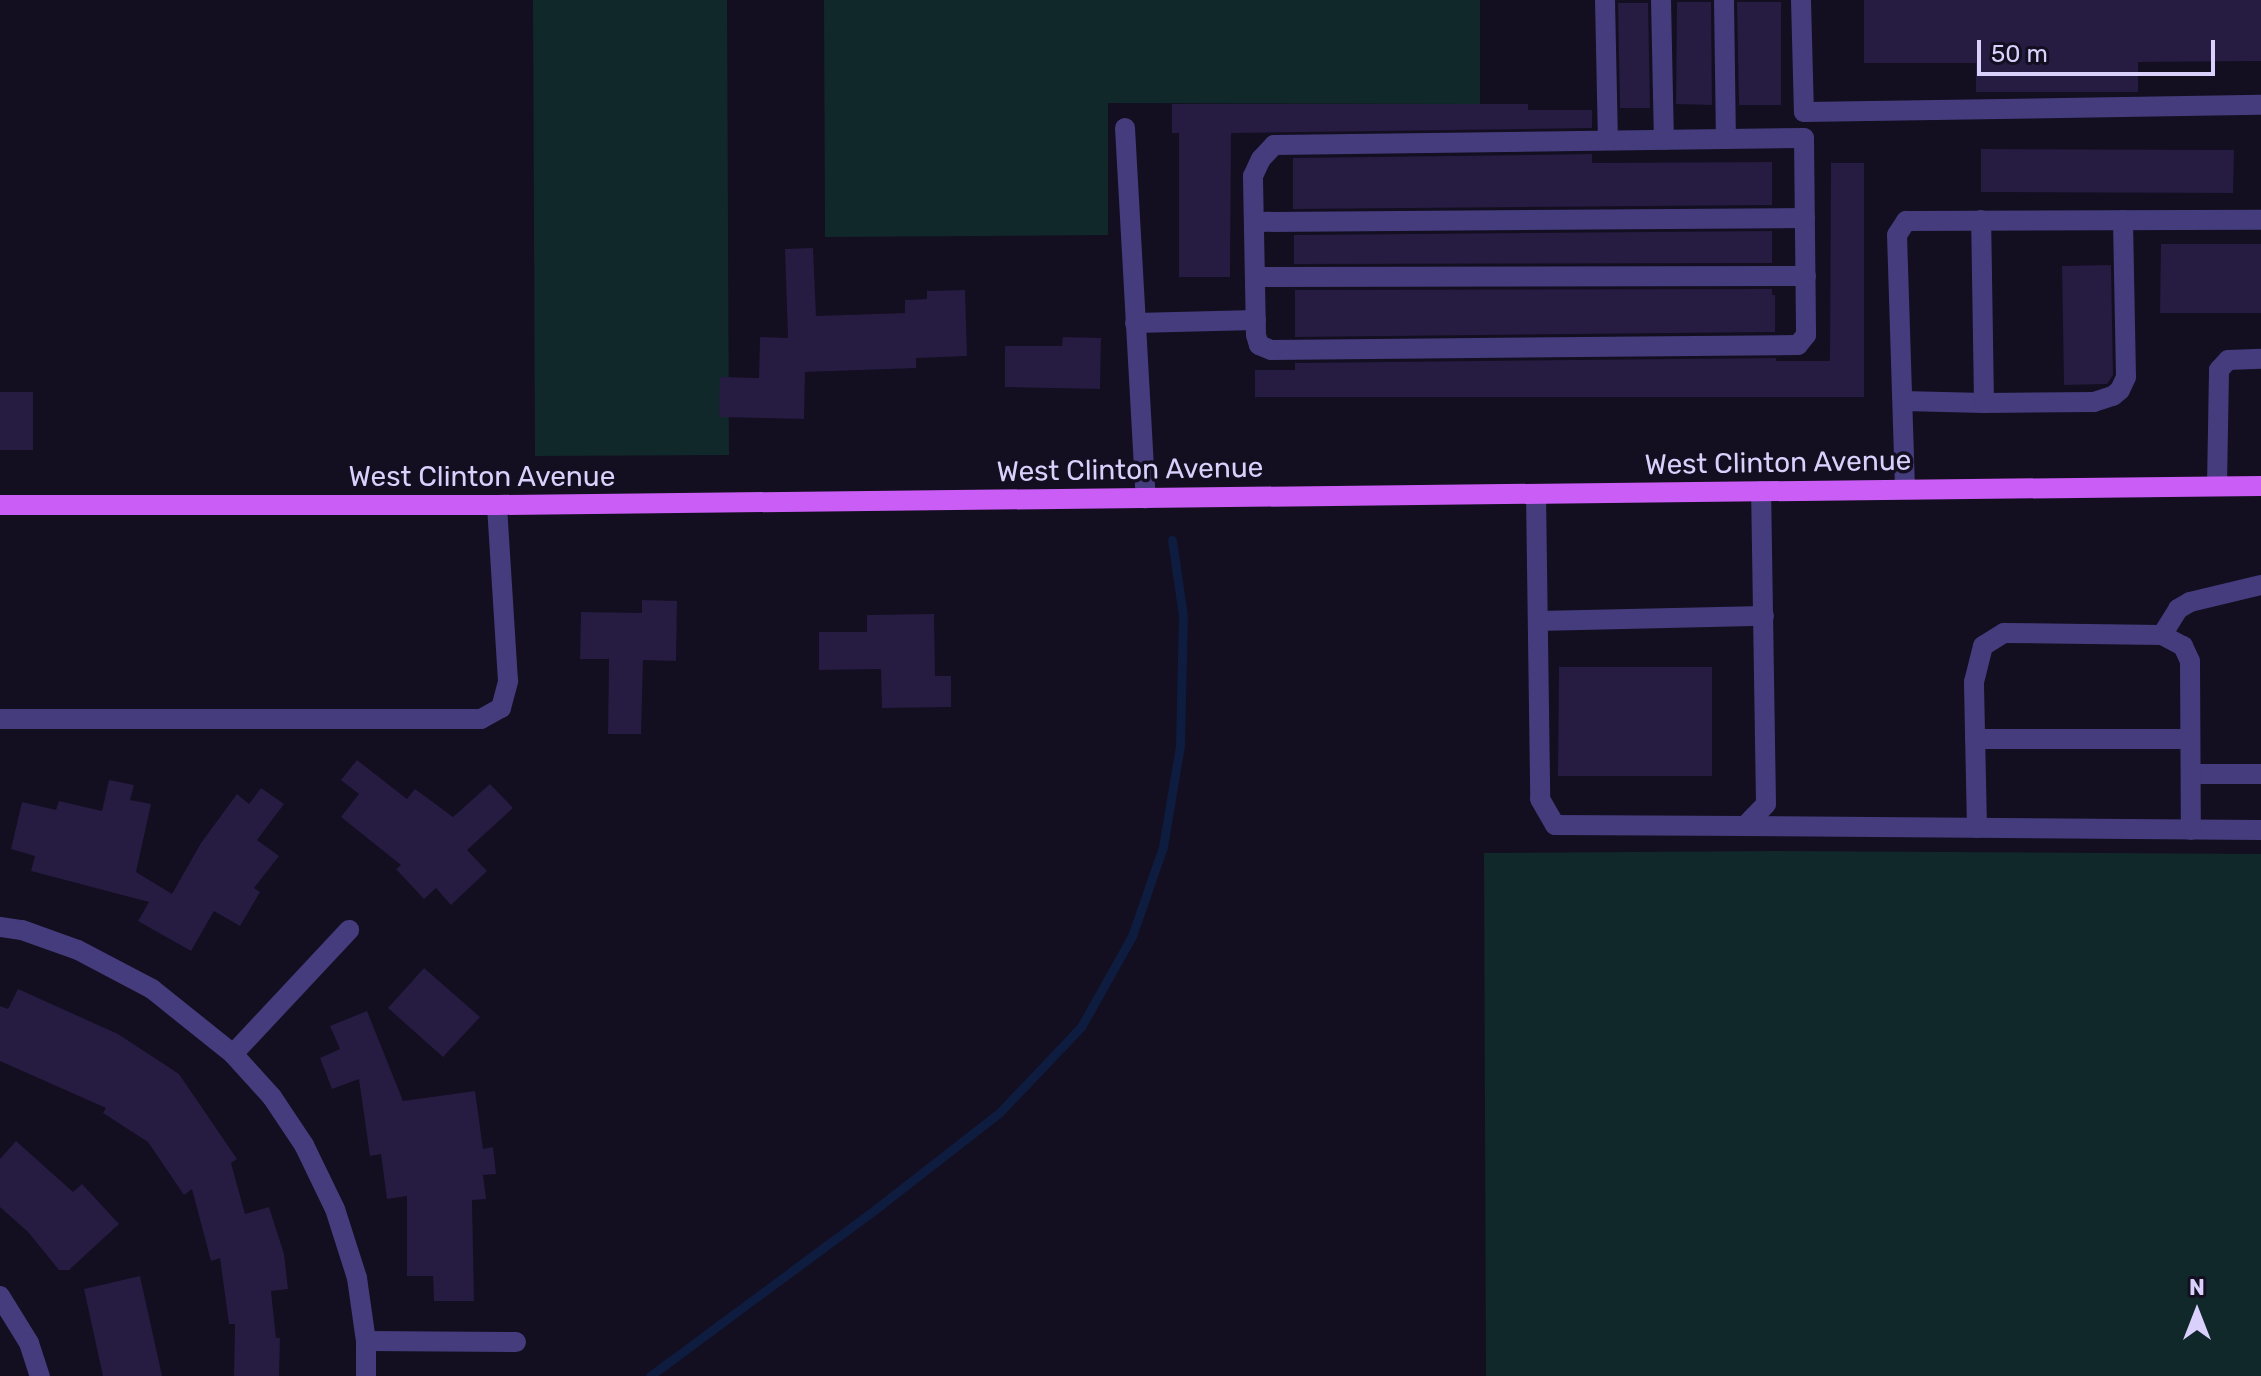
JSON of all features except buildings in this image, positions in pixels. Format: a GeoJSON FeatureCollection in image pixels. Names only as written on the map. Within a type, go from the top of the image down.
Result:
{"type":"FeatureCollection","features":[{"type":"Feature","properties":{"kind":"main road","name":"West Clinton Avenue"},"geometry":{"type":"LineString","coordinates":[[0,505],[497,505],[2261,486]]}},
{"type":"Feature","properties":{"kind":"street"},"geometry":{"type":"LineString","coordinates":[[1605,0],[1608,140]]}},
{"type":"Feature","properties":{"kind":"street"},"geometry":{"type":"LineString","coordinates":[[1661,0],[1664,140]]}},
{"type":"Feature","properties":{"kind":"street"},"geometry":{"type":"LineString","coordinates":[[1724,0],[1726,139]]}},
{"type":"Feature","properties":{"kind":"street"},"geometry":{"type":"LineString","coordinates":[[1801,0],[1804,112],[1806,335],[1798,345],[1271,350],[1259,345],[1253,176],[1261,159],[1274,145],[1804,138]]}},
{"type":"Feature","properties":{"kind":"street"},"geometry":{"type":"LineString","coordinates":[[1804,112],[2261,105]]}},
{"type":"Feature","properties":{"kind":"street"},"geometry":{"type":"LineString","coordinates":[[1125,128],[1146,498]]}},
{"type":"Feature","properties":{"kind":"street"},"geometry":{"type":"LineString","coordinates":[[1254,222],[1805,218]]}},
{"type":"Feature","properties":{"kind":"street"},"geometry":{"type":"LineString","coordinates":[[1981,220],[1984,403]]}},
{"type":"Feature","properties":{"kind":"street"},"geometry":{"type":"LineString","coordinates":[[1903,401],[2094,402],[2120,390],[2126,377],[2123,220]]}},
{"type":"Feature","properties":{"kind":"street"},"geometry":{"type":"LineString","coordinates":[[1905,489],[1897,235],[1906,221],[2261,220]]}},
{"type":"Feature","properties":{"kind":"street"},"geometry":{"type":"LineString","coordinates":[[1255,277],[1806,276]]}},
{"type":"Feature","properties":{"kind":"street"},"geometry":{"type":"LineString","coordinates":[[1135,323],[1256,320]]}},
{"type":"Feature","properties":{"kind":"street"},"geometry":{"type":"LineString","coordinates":[[2217,486],[2219,370],[2228,360],[2261,359]]}},
{"type":"Feature","properties":{"kind":"street"},"geometry":{"type":"LineString","coordinates":[[1745,826],[1766,804],[1761,491]]}},
{"type":"Feature","properties":{"kind":"street"},"geometry":{"type":"LineString","coordinates":[[1536,494],[1540,799],[1555,825],[2261,830]]}},
{"type":"Feature","properties":{"kind":"street"},"geometry":{"type":"LineString","coordinates":[[0,719],[481,719],[501,708],[508,681],[497,505]]}},
{"type":"Feature","properties":{"kind":"street"},"geometry":{"type":"LineString","coordinates":[[2162,635],[2178,609],[2190,602],[2261,585]]}},
{"type":"Feature","properties":{"kind":"street"},"geometry":{"type":"LineString","coordinates":[[1538,621],[1764,616]]}},
{"type":"Feature","properties":{"kind":"street"},"geometry":{"type":"LineString","coordinates":[[1977,828],[1974,682],[1983,646],[2004,633],[2162,635],[2183,646],[2190,661],[2191,830]]}},
{"type":"Feature","properties":{"kind":"street"},"geometry":{"type":"LineString","coordinates":[[1975,739],[2190,739]]}},
{"type":"Feature","properties":{"kind":"street"},"geometry":{"type":"LineString","coordinates":[[2191,774],[2261,774]]}},
{"type":"Feature","properties":{"kind":"street"},"geometry":{"type":"LineString","coordinates":[[0,927],[22,930],[120,969],[196,1020],[233,1054],[272,1097],[304,1145],[335,1209],[357,1278],[366,1341],[366,1376]]}},
{"type":"Feature","properties":{"kind":"street"},"geometry":{"type":"LineString","coordinates":[[233,1054],[349,930]]}},
{"type":"Feature","properties":{"kind":"street"},"geometry":{"type":"LineString","coordinates":[[0,1296],[29,1343],[40,1376]]}},
{"type":"Feature","properties":{"kind":"street"},"geometry":{"type":"LineString","coordinates":[[366,1341],[516,1342]]}},
{"type":"Feature","properties":{"kind":"green space"},"geometry":{"type":"Polygon","coordinates":[[[533,0],[727,0],[729,455],[535,456],[533,0]]]}},
{"type":"Feature","properties":{"kind":"green space"},"geometry":{"type":"Polygon","coordinates":[[[824,0],[1480,0],[1480,104],[1108,103],[1108,235],[825,237],[824,0]]]}},
{"type":"Feature","properties":{"kind":"green space"},"geometry":{"type":"Polygon","coordinates":[[[1484,853],[2261,854],[2261,1376],[1486,1376],[1484,853]]]}},
{"type":"Feature","properties":{"kind":"waterway"},"geometry":{"type":"LineString","coordinates":[[650,1376],[877,1208],[999,1113],[1081,1027],[1132,936],[1163,847],[1180,745],[1183,616],[1172,540]]}}]}
